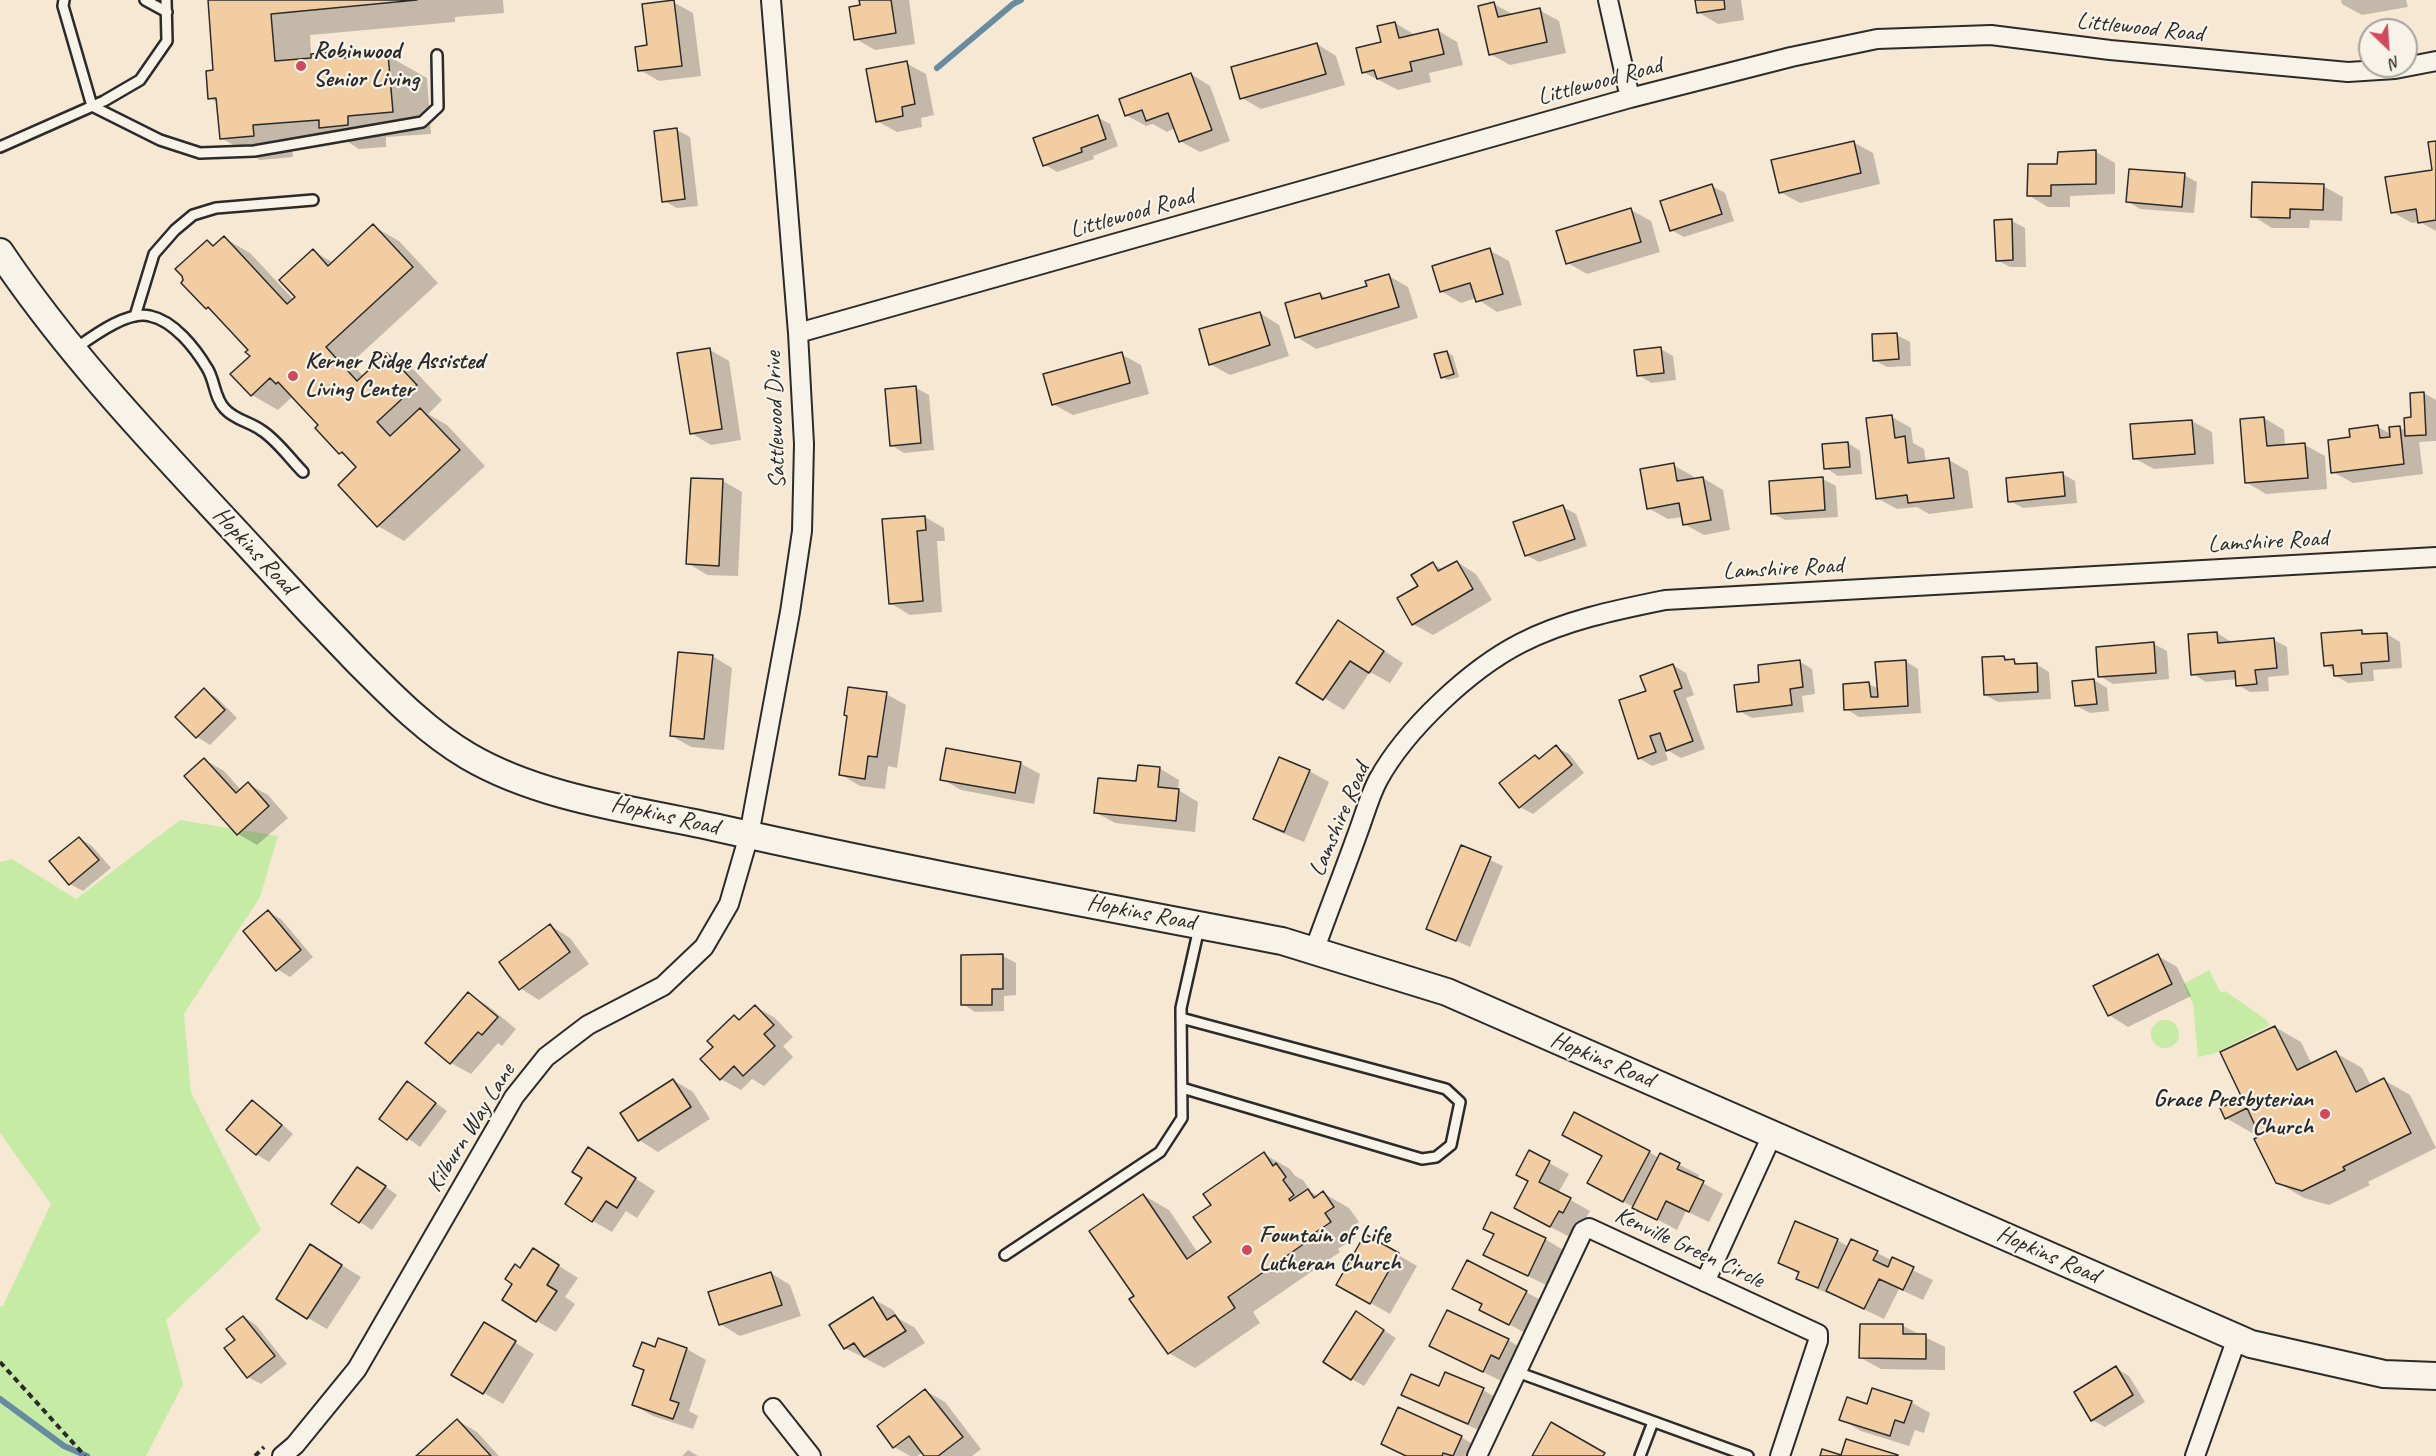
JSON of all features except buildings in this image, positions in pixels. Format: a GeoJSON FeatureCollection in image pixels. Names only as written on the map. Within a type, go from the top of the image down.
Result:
{"type":"FeatureCollection","features":[{"type":"Feature","properties":{"kind":"main road","name":"Hopkins Road"},"geometry":{"type":"LineString","coordinates":[[0,252],[41,310],[74,350],[160,449],[309,611],[404,707],[435,734],[468,756],[504,774],[546,790],[749,835],[1282,941],[1447,992],[2251,1344],[2384,1374],[2436,1376]]}},
{"type":"Feature","properties":{"kind":"street","name":"Sattlewood Drive"},"geometry":{"type":"LineString","coordinates":[[749,835],[790,612],[802,531],[804,444],[798,333],[771,0]]}},
{"type":"Feature","properties":{"kind":"street"},"geometry":{"type":"LineString","coordinates":[[1608,0],[1630,98]]}},
{"type":"Feature","properties":{"kind":"street","name":"Littlewood Road"},"geometry":{"type":"LineString","coordinates":[[798,333],[1630,98],[1791,57],[1877,39],[1991,35],[2110,50],[2348,72],[2395,69],[2436,61]]}},
{"type":"Feature","properties":{"kind":"street","name":"Lamshire Road"},"geometry":{"type":"LineString","coordinates":[[1314,951],[1378,780],[1409,737],[1446,696],[1478,672],[1521,643],[1563,626],[1613,610],[1665,600],[2436,557]]}},
{"type":"Feature","properties":{"kind":"street","name":"Kilburn Way Lane"},"geometry":{"type":"LineString","coordinates":[[294,1452],[357,1369],[514,1096],[546,1057],[588,1025],[663,986],[704,947],[729,904],[749,835]]}},
{"type":"Feature","properties":{"kind":"street"},"geometry":{"type":"LineString","coordinates":[[1706,1282],[1773,1134]]}},
{"type":"Feature","properties":{"kind":"street","name":"Kenville Green Circle"},"geometry":{"type":"LineString","coordinates":[[1477,1456],[1583,1231],[1589,1228],[1818,1334],[1818,1341],[1780,1456]]}},
{"type":"Feature","properties":{"kind":"street"},"geometry":{"type":"LineString","coordinates":[[2195,1456],[2237,1338]]}},
{"type":"Feature","properties":{"kind":"street"},"geometry":{"type":"LineString","coordinates":[[773,1408],[811,1456]]}},
{"type":"Feature","properties":{"kind":"lane"},"geometry":{"type":"LineString","coordinates":[[64,0],[63,6],[92,106],[160,140],[200,153],[254,151],[422,122],[438,107],[437,55]]}},
{"type":"Feature","properties":{"kind":"lane"},"geometry":{"type":"LineString","coordinates":[[145,0],[167,12]]}},
{"type":"Feature","properties":{"kind":"lane"},"geometry":{"type":"LineString","coordinates":[[0,147],[92,106],[140,80],[167,41],[166,0]]}},
{"type":"Feature","properties":{"kind":"lane"},"geometry":{"type":"LineString","coordinates":[[135,316],[154,254],[175,230],[193,215],[216,208],[313,200]]}},
{"type":"Feature","properties":{"kind":"lane"},"geometry":{"type":"LineString","coordinates":[[74,350],[99,332],[135,316],[150,316],[176,329],[208,369],[214,392],[225,409],[240,420],[262,430],[303,472]]}},
{"type":"Feature","properties":{"kind":"lane"},"geometry":{"type":"LineString","coordinates":[[1005,1255],[1160,1152],[1182,1118],[1181,1008],[1200,925]]}},
{"type":"Feature","properties":{"kind":"lane"},"geometry":{"type":"LineString","coordinates":[[1181,1018],[1446,1089],[1460,1102],[1451,1145],[1436,1157],[1422,1159],[1182,1088]]}},
{"type":"Feature","properties":{"kind":"lane"},"geometry":{"type":"LineString","coordinates":[[1517,1372],[1748,1456]]}},
{"type":"Feature","properties":{"kind":"lane"},"geometry":{"type":"LineString","coordinates":[[1640,1456],[1653,1422]]}},
{"type":"Feature","properties":{"kind":"path"},"geometry":{"type":"LineString","coordinates":[[0,1362],[85,1456]]}},
{"type":"Feature","properties":{"kind":"green space"},"geometry":{"type":"Polygon","coordinates":[[[180,820],[278,836],[260,897],[184,1014],[191,1092],[261,1230],[166,1320],[183,1384],[146,1456],[0,1456],[0,1306],[3,1306],[51,1204],[0,1133],[0,862],[12,859],[76,899],[180,820]]]}},
{"type":"Feature","properties":{"kind":"green space"},"geometry":{"type":"Polygon","coordinates":[[[2209,970],[2221,993],[2225,991],[2270,1025],[2216,1053],[2198,1057],[2193,1004],[2183,984],[2209,970]]]}},
{"type":"Feature","properties":{"kind":"green space"},"geometry":{"type":"Polygon","coordinates":[[[2165,1020],[2175,1024],[2179,1034],[2175,1044],[2165,1048],[2155,1044],[2151,1034],[2155,1024],[2165,1020]]]}},
{"type":"Feature","properties":{"kind":"waterway"},"geometry":{"type":"LineString","coordinates":[[937,68],[1013,4],[1021,0]]}},
{"type":"Feature","properties":{"kind":"waterway"},"geometry":{"type":"LineString","coordinates":[[0,1399],[64,1446],[87,1456]]}},
{"type":"Feature","properties":{"kind":"place","name":"Robinwood Senior Living"},"geometry":{"type":"Point","coordinates":[301,66]}},
{"type":"Feature","properties":{"kind":"place","name":"Kerner Ridge Assisted Living Center"},"geometry":{"type":"Point","coordinates":[293,376]}},
{"type":"Feature","properties":{"kind":"place","name":"Grace Presbyterian Church"},"geometry":{"type":"Point","coordinates":[2325,1114]}},
{"type":"Feature","properties":{"kind":"place","name":"Fountain of Life Lutheran Church"},"geometry":{"type":"Point","coordinates":[1247,1250]}}]}
